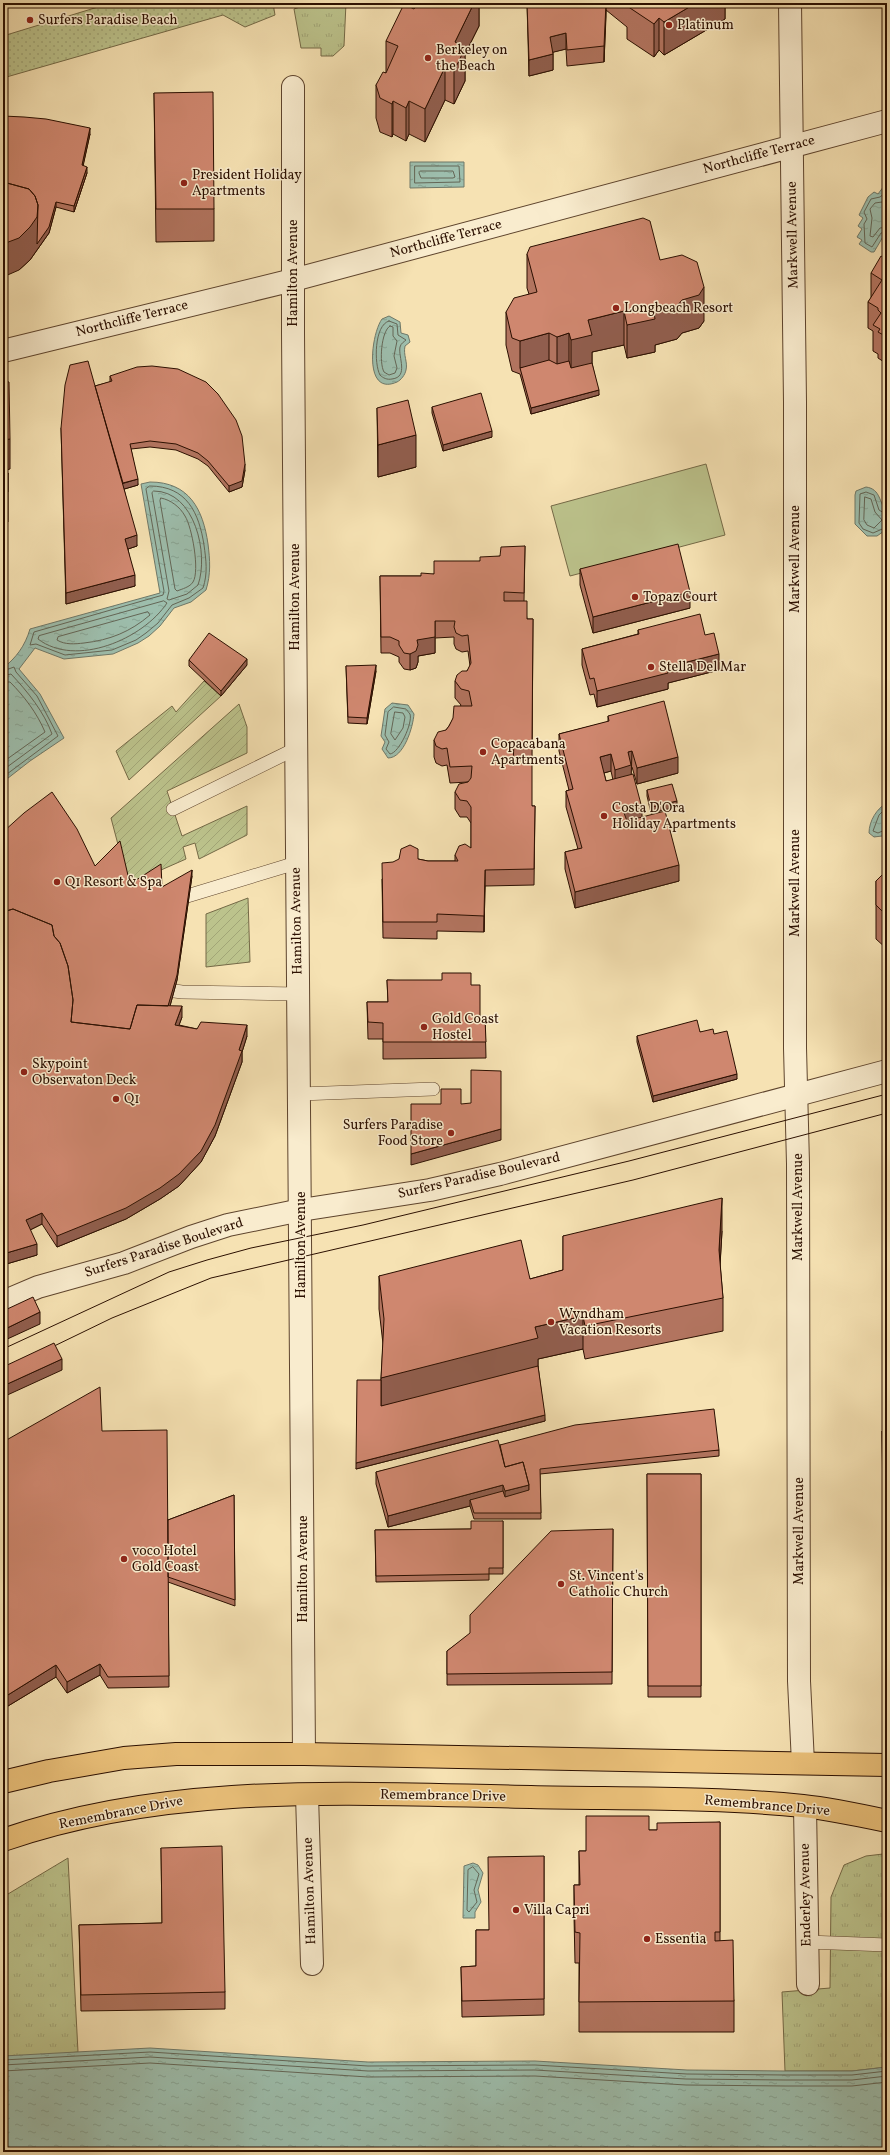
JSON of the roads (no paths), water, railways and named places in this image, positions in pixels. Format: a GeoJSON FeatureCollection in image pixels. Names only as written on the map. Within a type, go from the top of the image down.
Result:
{"type":"FeatureCollection","features":[{"type":"Feature","properties":{"kind":"highway"},"geometry":{"type":"LineString","coordinates":[[3,1782],[49,1771],[124,1758],[176,1754],[304,1754],[887,1765]]}},
{"type":"Feature","properties":{"kind":"highway","name":"Remembrance Drive"},"geometry":{"type":"LineString","coordinates":[[3,1840],[98,1814],[156,1804],[236,1795],[707,1800],[805,1807],[887,1821]]}},
{"type":"Feature","properties":{"kind":"street","name":"Markwell Avenue"},"geometry":{"type":"LineString","coordinates":[[790,3],[795,402],[799,1681],[803,1763]]}},
{"type":"Feature","properties":{"kind":"street","name":"Hamilton Avenue"},"geometry":{"type":"LineString","coordinates":[[293,87],[296,863],[300,1094],[304,1754]]}},
{"type":"Feature","properties":{"kind":"street","name":"Northcliffe Terrace"},"geometry":{"type":"LineString","coordinates":[[3,351],[293,280],[792,145],[887,121]]}},
{"type":"Feature","properties":{"kind":"street","name":"Surfers Paradise Boulevard"},"geometry":{"type":"LineString","coordinates":[[3,1302],[38,1287],[124,1263],[191,1237],[228,1226],[301,1210],[430,1190],[500,1174],[887,1071]]}},
{"type":"Feature","properties":{"kind":"street","name":"Hamilton Avenue"},"geometry":{"type":"LineString","coordinates":[[307,1795],[312,1964]]}},
{"type":"Feature","properties":{"kind":"street","name":"Enderley Avenue"},"geometry":{"type":"LineString","coordinates":[[805,1807],[808,1984]]}},
{"type":"Feature","properties":{"kind":"lane"},"geometry":{"type":"LineString","coordinates":[[173,809],[296,749]]}},
{"type":"Feature","properties":{"kind":"lane"},"geometry":{"type":"LineString","coordinates":[[163,906],[193,893],[296,863]]}},
{"type":"Feature","properties":{"kind":"lane"},"geometry":{"type":"LineString","coordinates":[[150,976],[153,982],[167,990],[182,992],[298,994]]}},
{"type":"Feature","properties":{"kind":"lane"},"geometry":{"type":"LineString","coordinates":[[300,1094],[433,1089]]}},
{"type":"Feature","properties":{"kind":"lane"},"geometry":{"type":"LineString","coordinates":[[807,1942],[887,1944]]}},
{"type":"Feature","properties":{"kind":"water"},"geometry":{"type":"Polygon","coordinates":[[[410,162],[464,162],[464,187],[410,188],[410,162]]]}},
{"type":"Feature","properties":{"kind":"water"},"geometry":{"type":"Polygon","coordinates":[[[884,186],[887,188],[887,236],[884,235],[874,252],[871,252],[859,244],[862,240],[857,237],[862,229],[858,226],[863,218],[859,215],[868,197],[874,192],[878,194],[884,186]]]}},
{"type":"Feature","properties":{"kind":"water"},"geometry":{"type":"Polygon","coordinates":[[[389,316],[400,322],[401,333],[408,335],[410,342],[405,346],[406,367],[404,375],[397,382],[386,384],[379,381],[374,373],[373,349],[378,327],[382,319],[389,316]]]}},
{"type":"Feature","properties":{"kind":"water"},"geometry":{"type":"Polygon","coordinates":[[[150,482],[163,483],[184,492],[198,509],[206,531],[209,550],[210,561],[206,590],[191,602],[174,608],[160,626],[149,636],[138,643],[113,654],[64,659],[35,648],[19,669],[40,694],[64,738],[30,761],[3,782],[3,668],[20,651],[26,641],[30,629],[160,593],[141,484],[150,482]]]}},
{"type":"Feature","properties":{"kind":"water"},"geometry":{"type":"Polygon","coordinates":[[[866,487],[871,488],[877,493],[887,513],[887,529],[877,536],[867,536],[855,524],[856,491],[866,487]]]}},
{"type":"Feature","properties":{"kind":"water"},"geometry":{"type":"Polygon","coordinates":[[[392,703],[408,705],[414,714],[410,734],[403,748],[394,757],[388,758],[382,749],[385,742],[381,736],[385,709],[392,703]]]}},
{"type":"Feature","properties":{"kind":"water"},"geometry":{"type":"Polygon","coordinates":[[[887,803],[887,831],[882,836],[874,837],[869,833],[870,824],[880,808],[887,803]]]}},
{"type":"Feature","properties":{"kind":"water"},"geometry":{"type":"Polygon","coordinates":[[[473,1863],[478,1865],[483,1873],[478,1890],[481,1902],[475,1912],[475,1918],[463,1918],[464,1866],[473,1863]]]}},
{"type":"Feature","properties":{"kind":"water"},"geometry":{"type":"Polygon","coordinates":[[[150,2048],[368,2062],[535,2061],[687,2070],[785,2071],[852,2071],[887,2067],[887,2152],[3,2152],[3,2056],[150,2048]]]}},
{"type":"Feature","properties":{"kind":"tram line"},"geometry":{"type":"LineString","coordinates":[[3,1349],[169,1272],[207,1260],[251,1248],[363,1225],[629,1161],[887,1094]]}},
{"type":"Feature","properties":{"kind":"tram line"},"geometry":{"type":"LineString","coordinates":[[46,1350],[112,1318],[211,1278],[633,1180],[887,1113]]}},
{"type":"Feature","properties":{"kind":"place","name":"Surfers Paradise Beach"},"geometry":{"type":"Point","coordinates":[30,20]}},
{"type":"Feature","properties":{"kind":"place","name":"Platinum"},"geometry":{"type":"Point","coordinates":[669,25]}},
{"type":"Feature","properties":{"kind":"place","name":"Berkeley on the Beach"},"geometry":{"type":"Point","coordinates":[428,58]}},
{"type":"Feature","properties":{"kind":"place","name":"President Holiday Apartments"},"geometry":{"type":"Point","coordinates":[184,183]}},
{"type":"Feature","properties":{"kind":"place","name":"Longbeach Resort"},"geometry":{"type":"Point","coordinates":[616,308]}},
{"type":"Feature","properties":{"kind":"place","name":"Topaz Court"},"geometry":{"type":"Point","coordinates":[635,597]}},
{"type":"Feature","properties":{"kind":"place","name":"Stella Del Mar"},"geometry":{"type":"Point","coordinates":[651,667]}},
{"type":"Feature","properties":{"kind":"place","name":"Copacabana Apartments"},"geometry":{"type":"Point","coordinates":[483,752]}},
{"type":"Feature","properties":{"kind":"place","name":"Costa D'Ora Holiday Apartments"},"geometry":{"type":"Point","coordinates":[604,816]}},
{"type":"Feature","properties":{"kind":"place","name":"Q1 Resort & Spa"},"geometry":{"type":"Point","coordinates":[57,882]}},
{"type":"Feature","properties":{"kind":"place","name":"Gold Coast Hostel"},"geometry":{"type":"Point","coordinates":[424,1027]}},
{"type":"Feature","properties":{"kind":"place","name":"Skypoint Observaton Deck"},"geometry":{"type":"Point","coordinates":[24,1072]}},
{"type":"Feature","properties":{"kind":"place","name":"Q1"},"geometry":{"type":"Point","coordinates":[116,1099]}},
{"type":"Feature","properties":{"kind":"place","name":"Surfers Paradise Food Store"},"geometry":{"type":"Point","coordinates":[451,1133]}},
{"type":"Feature","properties":{"kind":"place","name":"Wyndham Vacation Resorts"},"geometry":{"type":"Point","coordinates":[551,1322]}},
{"type":"Feature","properties":{"kind":"place","name":"voco Hotel Gold Coast"},"geometry":{"type":"Point","coordinates":[124,1559]}},
{"type":"Feature","properties":{"kind":"place","name":"St. Vincent's Catholic Church"},"geometry":{"type":"Point","coordinates":[561,1584]}},
{"type":"Feature","properties":{"kind":"place","name":"Villa Capri"},"geometry":{"type":"Point","coordinates":[516,1910]}},
{"type":"Feature","properties":{"kind":"place","name":"Essentia"},"geometry":{"type":"Point","coordinates":[647,1939]}}]}
